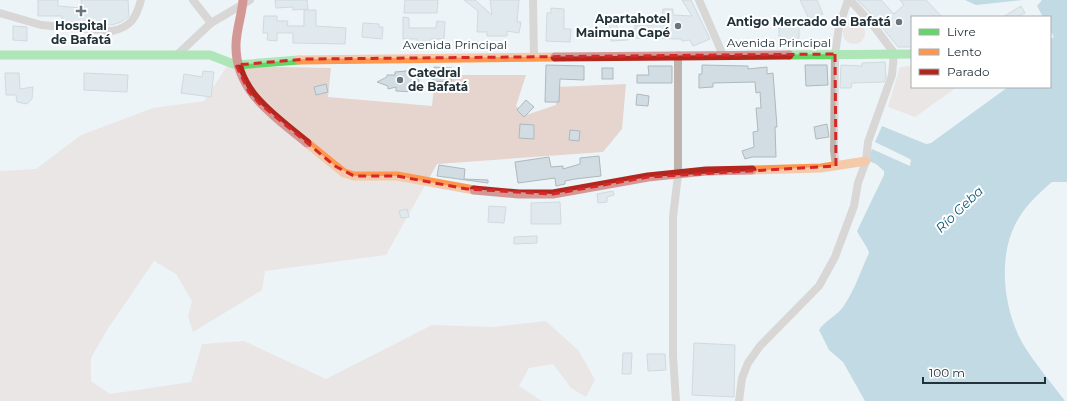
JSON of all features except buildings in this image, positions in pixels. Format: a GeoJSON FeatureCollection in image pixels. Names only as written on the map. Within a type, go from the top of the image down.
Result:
{"type":"FeatureCollection","features":[{"type":"Feature","properties":{"kind":"street"},"geometry":{"type":"LineString","coordinates":[[0,13],[41,25],[112,31],[123,28],[131,23],[138,13],[141,0]]}},
{"type":"Feature","properties":{"kind":"street"},"geometry":{"type":"LineString","coordinates":[[193,0],[211,23]]}},
{"type":"Feature","properties":{"kind":"street"},"geometry":{"type":"LineString","coordinates":[[533,0],[534,57]]}},
{"type":"Feature","properties":{"kind":"street"},"geometry":{"type":"LineString","coordinates":[[698,0],[723,55]]}},
{"type":"Feature","properties":{"kind":"street"},"geometry":{"type":"LineString","coordinates":[[739,401],[742,378],[748,363],[760,346],[819,286],[835,257],[849,222],[858,183],[866,161],[868,142],[892,75],[894,53],[873,25],[849,0],[839,27],[835,54],[834,150],[836,166]]}},
{"type":"Feature","properties":{"kind":"street"},"geometry":{"type":"LineString","coordinates":[[177,55],[211,23],[245,1]]}},
{"type":"Feature","properties":{"kind":"street"},"geometry":{"type":"LineString","coordinates":[[245,1],[237,36],[236,65],[249,92],[259,103],[335,166],[344,173],[354,176],[397,176],[467,189],[519,194],[539,194],[589,189],[648,178],[706,171],[821,168],[866,161]]}},
{"type":"Feature","properties":{"kind":"street","name":"Avenida Principal"},"geometry":{"type":"LineString","coordinates":[[0,54],[210,55],[236,65],[306,59],[911,54]]}},
{"type":"Feature","properties":{"kind":"street"},"geometry":{"type":"LineString","coordinates":[[676,401],[673,356],[673,217],[678,175],[678,55]]}},
{"type":"Feature","properties":{"kind":"highlighted area"},"geometry":{"type":"Polygon","coordinates":[[[835,54],[836,166],[648,177],[553,194],[467,189],[397,176],[354,176],[335,166],[259,103],[249,92],[236,65],[306,59],[835,54]]]}},
{"type":"Feature","properties":{"kind":"shaded area"},"geometry":{"type":"Polygon","coordinates":[[[854,22],[862,25],[865,33],[862,41],[854,44],[846,41],[843,33],[846,25],[854,22]]]}},
{"type":"Feature","properties":{"kind":"shaded area"},"geometry":{"type":"Polygon","coordinates":[[[227,66],[331,68],[328,97],[432,106],[435,75],[526,75],[516,106],[526,115],[556,105],[556,87],[626,84],[622,129],[603,152],[437,164],[386,255],[265,271],[262,290],[193,332],[188,317],[192,301],[176,274],[154,261],[107,330],[91,358],[91,381],[110,394],[191,382],[202,344],[244,341],[326,379],[432,325],[493,327],[546,321],[579,351],[595,380],[586,397],[571,388],[553,364],[529,368],[519,386],[542,401],[0,401],[0,171],[36,169],[81,135],[153,108],[204,101],[227,66]]]}},
{"type":"Feature","properties":{"kind":"shaded area"},"geometry":{"type":"Polygon","coordinates":[[[911,66],[911,88],[956,88],[915,117],[888,107],[900,67],[911,66]]]}},
{"type":"Feature","properties":{"kind":"water"},"geometry":{"type":"Polygon","coordinates":[[[965,0],[1022,0],[976,5],[965,0]]]}},
{"type":"Feature","properties":{"kind":"water","name":"Río Geba"},"geometry":{"type":"Polygon","coordinates":[[[1042,0],[1067,0],[1067,182],[1052,182],[1032,201],[1019,217],[1010,237],[1006,252],[1005,284],[1007,300],[1016,331],[1038,366],[1065,401],[865,401],[843,362],[829,350],[819,330],[839,312],[849,298],[869,253],[857,231],[884,175],[884,171],[876,164],[867,160],[872,149],[910,166],[911,160],[875,142],[882,126],[926,144],[931,143],[1007,88],[1051,88],[1051,38],[1054,37],[1051,32],[1051,16],[1042,16],[1037,6],[1042,0]]]}},
{"type":"Feature","properties":{"kind":"traffic: fast"},"geometry":{"type":"LineString","coordinates":[[789,55],[911,54]]}},
{"type":"Feature","properties":{"kind":"traffic: fast"},"geometry":{"type":"LineString","coordinates":[[0,55],[210,55],[236,65],[299,60]]}},
{"type":"Feature","properties":{"kind":"traffic: slow"},"geometry":{"type":"LineString","coordinates":[[299,60],[555,57]]}},
{"type":"Feature","properties":{"kind":"traffic: slow"},"geometry":{"type":"LineString","coordinates":[[307,143],[344,173],[354,176],[397,176],[474,190]]}},
{"type":"Feature","properties":{"kind":"traffic: slow"},"geometry":{"type":"LineString","coordinates":[[752,170],[821,168],[866,161]]}},
{"type":"Feature","properties":{"kind":"traffic: jam"},"geometry":{"type":"LineString","coordinates":[[243,0],[236,45],[237,62],[242,76],[259,102],[270,113],[307,143]]}},
{"type":"Feature","properties":{"kind":"traffic: jam"},"geometry":{"type":"LineString","coordinates":[[555,57],[789,55]]}},
{"type":"Feature","properties":{"kind":"traffic: jam"},"geometry":{"type":"LineString","coordinates":[[474,190],[519,194],[553,194],[648,177],[706,171],[752,170]]}},
{"type":"Feature","properties":{"kind":"place","name":"Hospital de Bafatá"},"geometry":{"type":"Point","coordinates":[81,11]}},
{"type":"Feature","properties":{"kind":"place","name":"Antigo Mercado de Bafatá"},"geometry":{"type":"Point","coordinates":[899,22]}},
{"type":"Feature","properties":{"kind":"place","name":"Apartahotel Maimuna Capé"},"geometry":{"type":"Point","coordinates":[678,26]}},
{"type":"Feature","properties":{"kind":"place","name":"Catedral de Bafatá"},"geometry":{"type":"Point","coordinates":[400,80]}}]}
